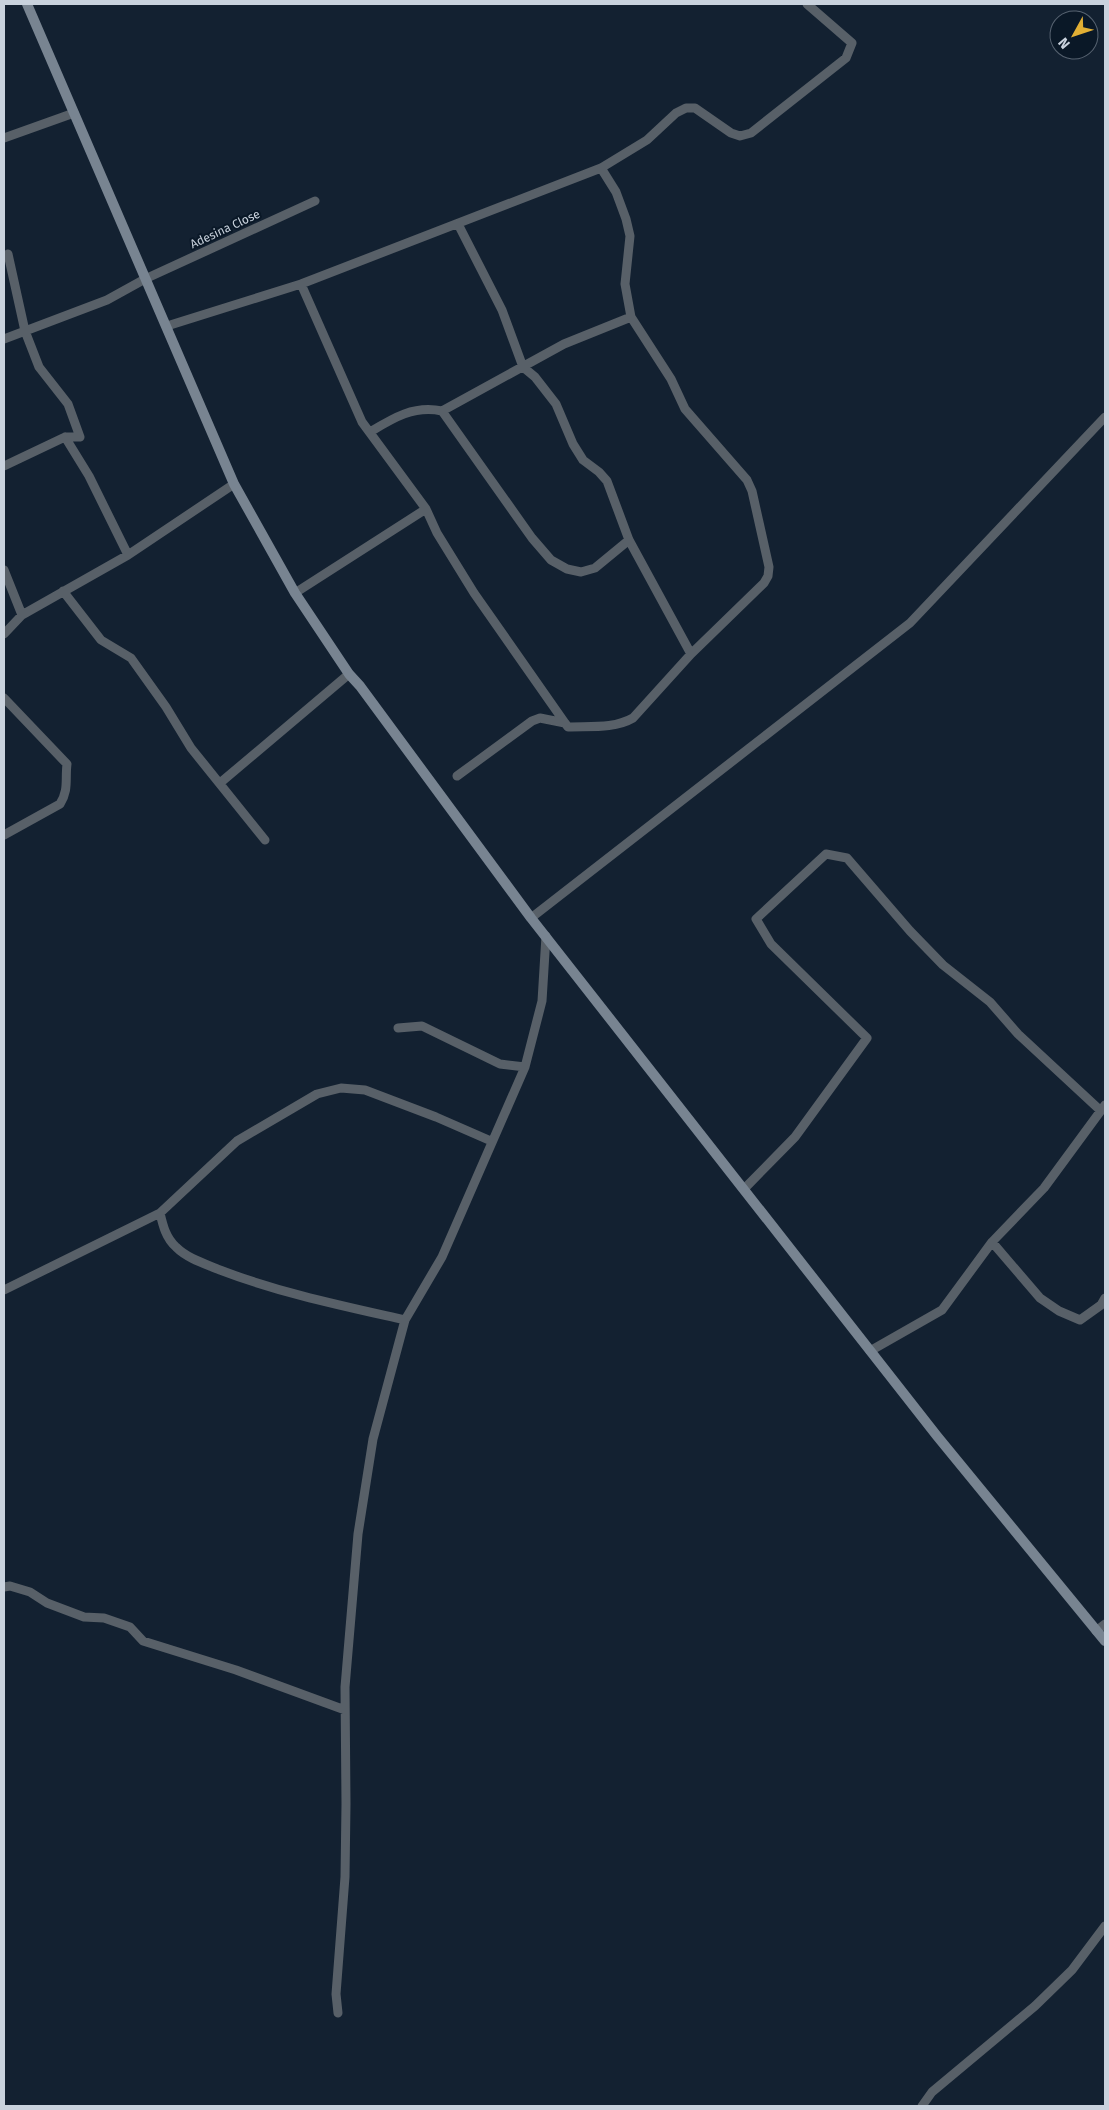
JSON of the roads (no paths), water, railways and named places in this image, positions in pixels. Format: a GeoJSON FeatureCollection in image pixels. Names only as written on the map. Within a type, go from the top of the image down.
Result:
{"type":"FeatureCollection","features":[{"type":"Feature","properties":{"kind":"main road"},"geometry":{"type":"LineString","coordinates":[[27,4],[234,484],[295,593],[349,674],[360,686],[531,918],[937,1436],[1105,1641]]}},
{"type":"Feature","properties":{"kind":"street"},"geometry":{"type":"LineString","coordinates":[[167,326],[301,284],[601,168],[647,140],[676,113],[686,108],[695,108],[731,134],[740,136],[751,132],[846,58],[852,43],[807,4]]}},
{"type":"Feature","properties":{"kind":"street"},"geometry":{"type":"LineString","coordinates":[[4,138],[74,112]]}},
{"type":"Feature","properties":{"kind":"street"},"geometry":{"type":"LineString","coordinates":[[301,284],[362,422],[426,509],[437,533],[474,593],[565,723],[568,727],[623,724],[633,718],[691,654],[764,584],[768,576],[769,567],[752,491],[747,480],[685,409],[670,379],[631,317],[625,284],[630,236],[616,192],[601,168]]}},
{"type":"Feature","properties":{"kind":"street","name":"Adesina Close"},"geometry":{"type":"LineString","coordinates":[[4,339],[107,300],[145,279],[315,201]]}},
{"type":"Feature","properties":{"kind":"street"},"geometry":{"type":"LineString","coordinates":[[458,224],[502,310],[523,367],[535,378],[556,404],[573,444],[583,460],[599,472],[607,481],[629,540],[691,654]]}},
{"type":"Feature","properties":{"kind":"street"},"geometry":{"type":"LineString","coordinates":[[4,466],[65,437],[80,437],[68,404],[39,367],[25,331],[8,254]]}},
{"type":"Feature","properties":{"kind":"street"},"geometry":{"type":"LineString","coordinates":[[370,432],[393,418],[415,410],[428,408],[442,411],[564,344],[631,317]]}},
{"type":"Feature","properties":{"kind":"street"},"geometry":{"type":"LineString","coordinates":[[442,411],[532,538],[551,560],[567,569],[581,572],[595,568],[629,540]]}},
{"type":"Feature","properties":{"kind":"street"},"geometry":{"type":"LineString","coordinates":[[531,918],[910,623],[1105,417]]}},
{"type":"Feature","properties":{"kind":"street"},"geometry":{"type":"LineString","coordinates":[[65,437],[89,476],[128,555]]}},
{"type":"Feature","properties":{"kind":"street"},"geometry":{"type":"LineString","coordinates":[[4,634],[22,615],[128,555],[234,484]]}},
{"type":"Feature","properties":{"kind":"street"},"geometry":{"type":"LineString","coordinates":[[295,593],[426,509]]}},
{"type":"Feature","properties":{"kind":"street"},"geometry":{"type":"LineString","coordinates":[[4,570],[22,615]]}},
{"type":"Feature","properties":{"kind":"street"},"geometry":{"type":"LineString","coordinates":[[62,591],[101,640],[131,658],[166,707],[191,748],[265,840]]}},
{"type":"Feature","properties":{"kind":"street"},"geometry":{"type":"LineString","coordinates":[[220,783],[349,674]]}},
{"type":"Feature","properties":{"kind":"street"},"geometry":{"type":"LineString","coordinates":[[4,698],[67,764],[65,780],[68,786],[60,804],[4,835]]}},
{"type":"Feature","properties":{"kind":"street"},"geometry":{"type":"LineString","coordinates":[[457,776],[532,721],[540,718],[565,723]]}},
{"type":"Feature","properties":{"kind":"street"},"geometry":{"type":"LineString","coordinates":[[744,1189],[795,1137],[866,1038],[771,944],[756,919],[826,854],[847,858],[910,932],[943,965],[990,1002],[1018,1034],[1103,1108],[1044,1188],[992,1242],[942,1310],[870,1351]]}},
{"type":"Feature","properties":{"kind":"street"},"geometry":{"type":"LineString","coordinates":[[338,2013],[336,1994],[345,1859],[345,1687],[358,1534],[374,1439],[405,1320],[442,1256],[525,1067],[542,1001],[546,936]]}},
{"type":"Feature","properties":{"kind":"street"},"geometry":{"type":"LineString","coordinates":[[398,1028],[422,1026],[500,1064],[525,1067]]}},
{"type":"Feature","properties":{"kind":"street"},"geometry":{"type":"LineString","coordinates":[[4,1290],[160,1214],[237,1141],[317,1094],[340,1088],[365,1090],[436,1117],[491,1141]]}},
{"type":"Feature","properties":{"kind":"street"},"geometry":{"type":"LineString","coordinates":[[160,1214],[165,1233],[176,1248],[197,1261],[240,1277],[290,1292],[405,1320]]}},
{"type":"Feature","properties":{"kind":"street"},"geometry":{"type":"LineString","coordinates":[[992,1242],[1040,1298],[1060,1311],[1080,1320],[1100,1305],[1105,1298]]}},
{"type":"Feature","properties":{"kind":"street"},"geometry":{"type":"LineString","coordinates":[[4,1587],[10,1586],[30,1592],[47,1604],[84,1617],[104,1618],[130,1627],[143,1641],[236,1670],[345,1710]]}},
{"type":"Feature","properties":{"kind":"street"},"geometry":{"type":"LineString","coordinates":[[1096,1630],[1105,1624]]}},
{"type":"Feature","properties":{"kind":"street"},"geometry":{"type":"LineString","coordinates":[[922,2106],[932,2092],[1012,2027],[1072,1970],[1105,1926]]}}]}
